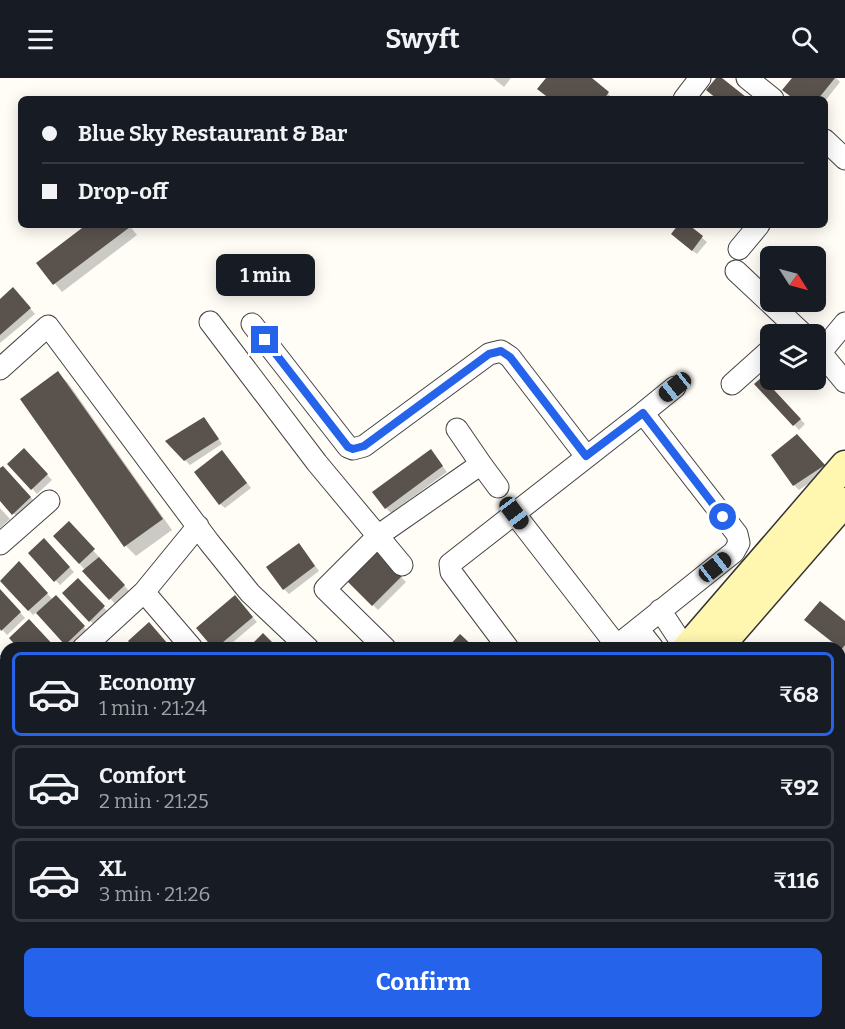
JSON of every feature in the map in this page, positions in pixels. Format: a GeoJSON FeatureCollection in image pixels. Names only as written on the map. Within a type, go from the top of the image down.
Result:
{"type":"FeatureCollection","features":[{"type":"Feature","properties":{"kind":"main road"},"geometry":{"type":"LineString","coordinates":[[700,642],[845,465]]}},
{"type":"Feature","properties":{"kind":"main road"},"geometry":{"type":"LineString","coordinates":[[701,642],[845,502]]}},
{"type":"Feature","properties":{"kind":"street"},"geometry":{"type":"LineString","coordinates":[[686,96],[700,78]]}},
{"type":"Feature","properties":{"kind":"street"},"geometry":{"type":"LineString","coordinates":[[747,78],[769,96]]}},
{"type":"Feature","properties":{"kind":"street"},"geometry":{"type":"LineString","coordinates":[[828,145],[845,159]]}},
{"type":"Feature","properties":{"kind":"street"},"geometry":{"type":"LineString","coordinates":[[739,249],[756,228]]}},
{"type":"Feature","properties":{"kind":"street"},"geometry":{"type":"LineString","coordinates":[[736,271],[787,324]]}},
{"type":"Feature","properties":{"kind":"street"},"geometry":{"type":"LineString","coordinates":[[210,322],[317,463],[402,565]]}},
{"type":"Feature","properties":{"kind":"street"},"geometry":{"type":"LineString","coordinates":[[826,342],[845,323]]}},
{"type":"Feature","properties":{"kind":"street"},"geometry":{"type":"LineString","coordinates":[[252,324],[348,447],[353,449],[364,446],[489,354],[501,351],[510,357],[586,456]]}},
{"type":"Feature","properties":{"kind":"street"},"geometry":{"type":"LineString","coordinates":[[0,369],[48,326],[250,593],[302,642]]}},
{"type":"Feature","properties":{"kind":"street"},"geometry":{"type":"LineString","coordinates":[[732,384],[760,359]]}},
{"type":"Feature","properties":{"kind":"street"},"geometry":{"type":"LineString","coordinates":[[826,359],[845,382]]}},
{"type":"Feature","properties":{"kind":"street"},"geometry":{"type":"LineString","coordinates":[[504,642],[449,567],[452,561],[675,387]]}},
{"type":"Feature","properties":{"kind":"street"},"geometry":{"type":"LineString","coordinates":[[622,642],[734,552],[738,537],[643,413]]}},
{"type":"Feature","properties":{"kind":"street"},"geometry":{"type":"LineString","coordinates":[[457,429],[498,487]]}},
{"type":"Feature","properties":{"kind":"street"},"geometry":{"type":"LineString","coordinates":[[379,642],[325,589],[379,535],[482,464]]}},
{"type":"Feature","properties":{"kind":"street"},"geometry":{"type":"LineString","coordinates":[[0,544],[49,501]]}},
{"type":"Feature","properties":{"kind":"street"},"geometry":{"type":"LineString","coordinates":[[514,513],[612,642]]}},
{"type":"Feature","properties":{"kind":"street"},"geometry":{"type":"LineString","coordinates":[[89,642],[144,592],[198,526]]}},
{"type":"Feature","properties":{"kind":"street"},"geometry":{"type":"LineString","coordinates":[[144,592],[187,642]]}},
{"type":"Feature","properties":{"kind":"street"},"geometry":{"type":"LineString","coordinates":[[660,610],[691,642]]}},
{"type":"Feature","properties":{"kind":"street"},"geometry":{"type":"LineString","coordinates":[[638,628],[648,642]]}},
{"type":"Feature","properties":{"kind":"building"},"geometry":{"type":"Polygon","coordinates":[[[546,78],[592,78],[609,92],[606,96],[546,96],[537,89],[546,78]]]}},
{"type":"Feature","properties":{"kind":"building"},"geometry":{"type":"Polygon","coordinates":[[[716,78],[722,78],[745,96],[713,96],[706,90],[716,78]]]}},
{"type":"Feature","properties":{"kind":"building"},"geometry":{"type":"Polygon","coordinates":[[[792,78],[835,78],[820,96],[790,96],[782,90],[792,78]]]}},
{"type":"Feature","properties":{"kind":"building"},"geometry":{"type":"Polygon","coordinates":[[[82,228],[129,228],[53,285],[36,263],[82,228]]]}},
{"type":"Feature","properties":{"kind":"building"},"geometry":{"type":"Polygon","coordinates":[[[676,228],[693,228],[703,236],[692,251],[671,234],[676,228]]]}},
{"type":"Feature","properties":{"kind":"building"},"geometry":{"type":"Polygon","coordinates":[[[13,287],[31,308],[0,335],[0,299],[13,287]]]}},
{"type":"Feature","properties":{"kind":"building"},"geometry":{"type":"Polygon","coordinates":[[[58,371],[163,519],[124,547],[20,399],[58,371]]]}},
{"type":"Feature","properties":{"kind":"building"},"geometry":{"type":"Polygon","coordinates":[[[760,379],[760,390],[774,390],[801,419],[793,426],[754,384],[760,379]]]}},
{"type":"Feature","properties":{"kind":"building"},"geometry":{"type":"Polygon","coordinates":[[[204,417],[219,439],[184,461],[165,441],[204,417]]]}},
{"type":"Feature","properties":{"kind":"building"},"geometry":{"type":"Polygon","coordinates":[[[797,434],[825,465],[793,486],[771,455],[797,434]]]}},
{"type":"Feature","properties":{"kind":"building"},"geometry":{"type":"Polygon","coordinates":[[[24,448],[48,474],[31,490],[7,464],[24,448]]]}},
{"type":"Feature","properties":{"kind":"building"},"geometry":{"type":"Polygon","coordinates":[[[431,449],[443,466],[385,509],[372,492],[431,449]]]}},
{"type":"Feature","properties":{"kind":"building"},"geometry":{"type":"Polygon","coordinates":[[[222,450],[247,483],[219,505],[194,472],[222,450]]]}},
{"type":"Feature","properties":{"kind":"building"},"geometry":{"type":"Polygon","coordinates":[[[3,466],[31,497],[12,515],[0,501],[0,468],[3,466]]]}},
{"type":"Feature","properties":{"kind":"building"},"geometry":{"type":"Polygon","coordinates":[[[69,521],[95,549],[79,564],[53,536],[69,521]]]}},
{"type":"Feature","properties":{"kind":"building"},"geometry":{"type":"Polygon","coordinates":[[[44,538],[70,567],[54,582],[28,553],[44,538]]]}},
{"type":"Feature","properties":{"kind":"building"},"geometry":{"type":"Polygon","coordinates":[[[299,543],[315,566],[283,590],[266,567],[299,543]]]}},
{"type":"Feature","properties":{"kind":"building"},"geometry":{"type":"Polygon","coordinates":[[[376,550],[402,576],[372,606],[346,580],[376,550]]]}},
{"type":"Feature","properties":{"kind":"building"},"geometry":{"type":"Polygon","coordinates":[[[99,557],[125,585],[109,600],[82,571],[99,557]]]}},
{"type":"Feature","properties":{"kind":"building"},"geometry":{"type":"Polygon","coordinates":[[[19,561],[48,593],[28,611],[0,581],[19,561]]]}},
{"type":"Feature","properties":{"kind":"building"},"geometry":{"type":"Polygon","coordinates":[[[78,578],[105,606],[89,622],[62,593],[78,578]]]}},
{"type":"Feature","properties":{"kind":"building"},"geometry":{"type":"Polygon","coordinates":[[[0,589],[21,612],[1,631],[0,629],[0,589]]]}},
{"type":"Feature","properties":{"kind":"building"},"geometry":{"type":"Polygon","coordinates":[[[56,595],[85,626],[68,642],[62,642],[36,613],[56,595]]]}},
{"type":"Feature","properties":{"kind":"building"},"geometry":{"type":"Polygon","coordinates":[[[235,595],[253,617],[223,642],[208,642],[196,628],[235,595]]]}},
{"type":"Feature","properties":{"kind":"building"},"geometry":{"type":"Polygon","coordinates":[[[820,601],[845,621],[845,642],[832,642],[804,620],[820,601]]]}},
{"type":"Feature","properties":{"kind":"building"},"geometry":{"type":"Polygon","coordinates":[[[29,619],[50,642],[13,642],[9,638],[29,619]]]}},
{"type":"Feature","properties":{"kind":"building"},"geometry":{"type":"Polygon","coordinates":[[[149,622],[166,642],[129,642],[149,622]]]}},
{"type":"Feature","properties":{"kind":"building"},"geometry":{"type":"Polygon","coordinates":[[[263,633],[272,642],[254,642],[263,633]]]}},
{"type":"Feature","properties":{"kind":"building"},"geometry":{"type":"Polygon","coordinates":[[[460,634],[469,642],[453,642],[460,634]]]}},
{"type":"Feature","properties":{"kind":"route"},"geometry":{"type":"LineString","coordinates":[[265,340],[348,447],[353,449],[364,446],[489,354],[501,351],[510,357],[586,456],[643,413],[723,517]]}}]}
